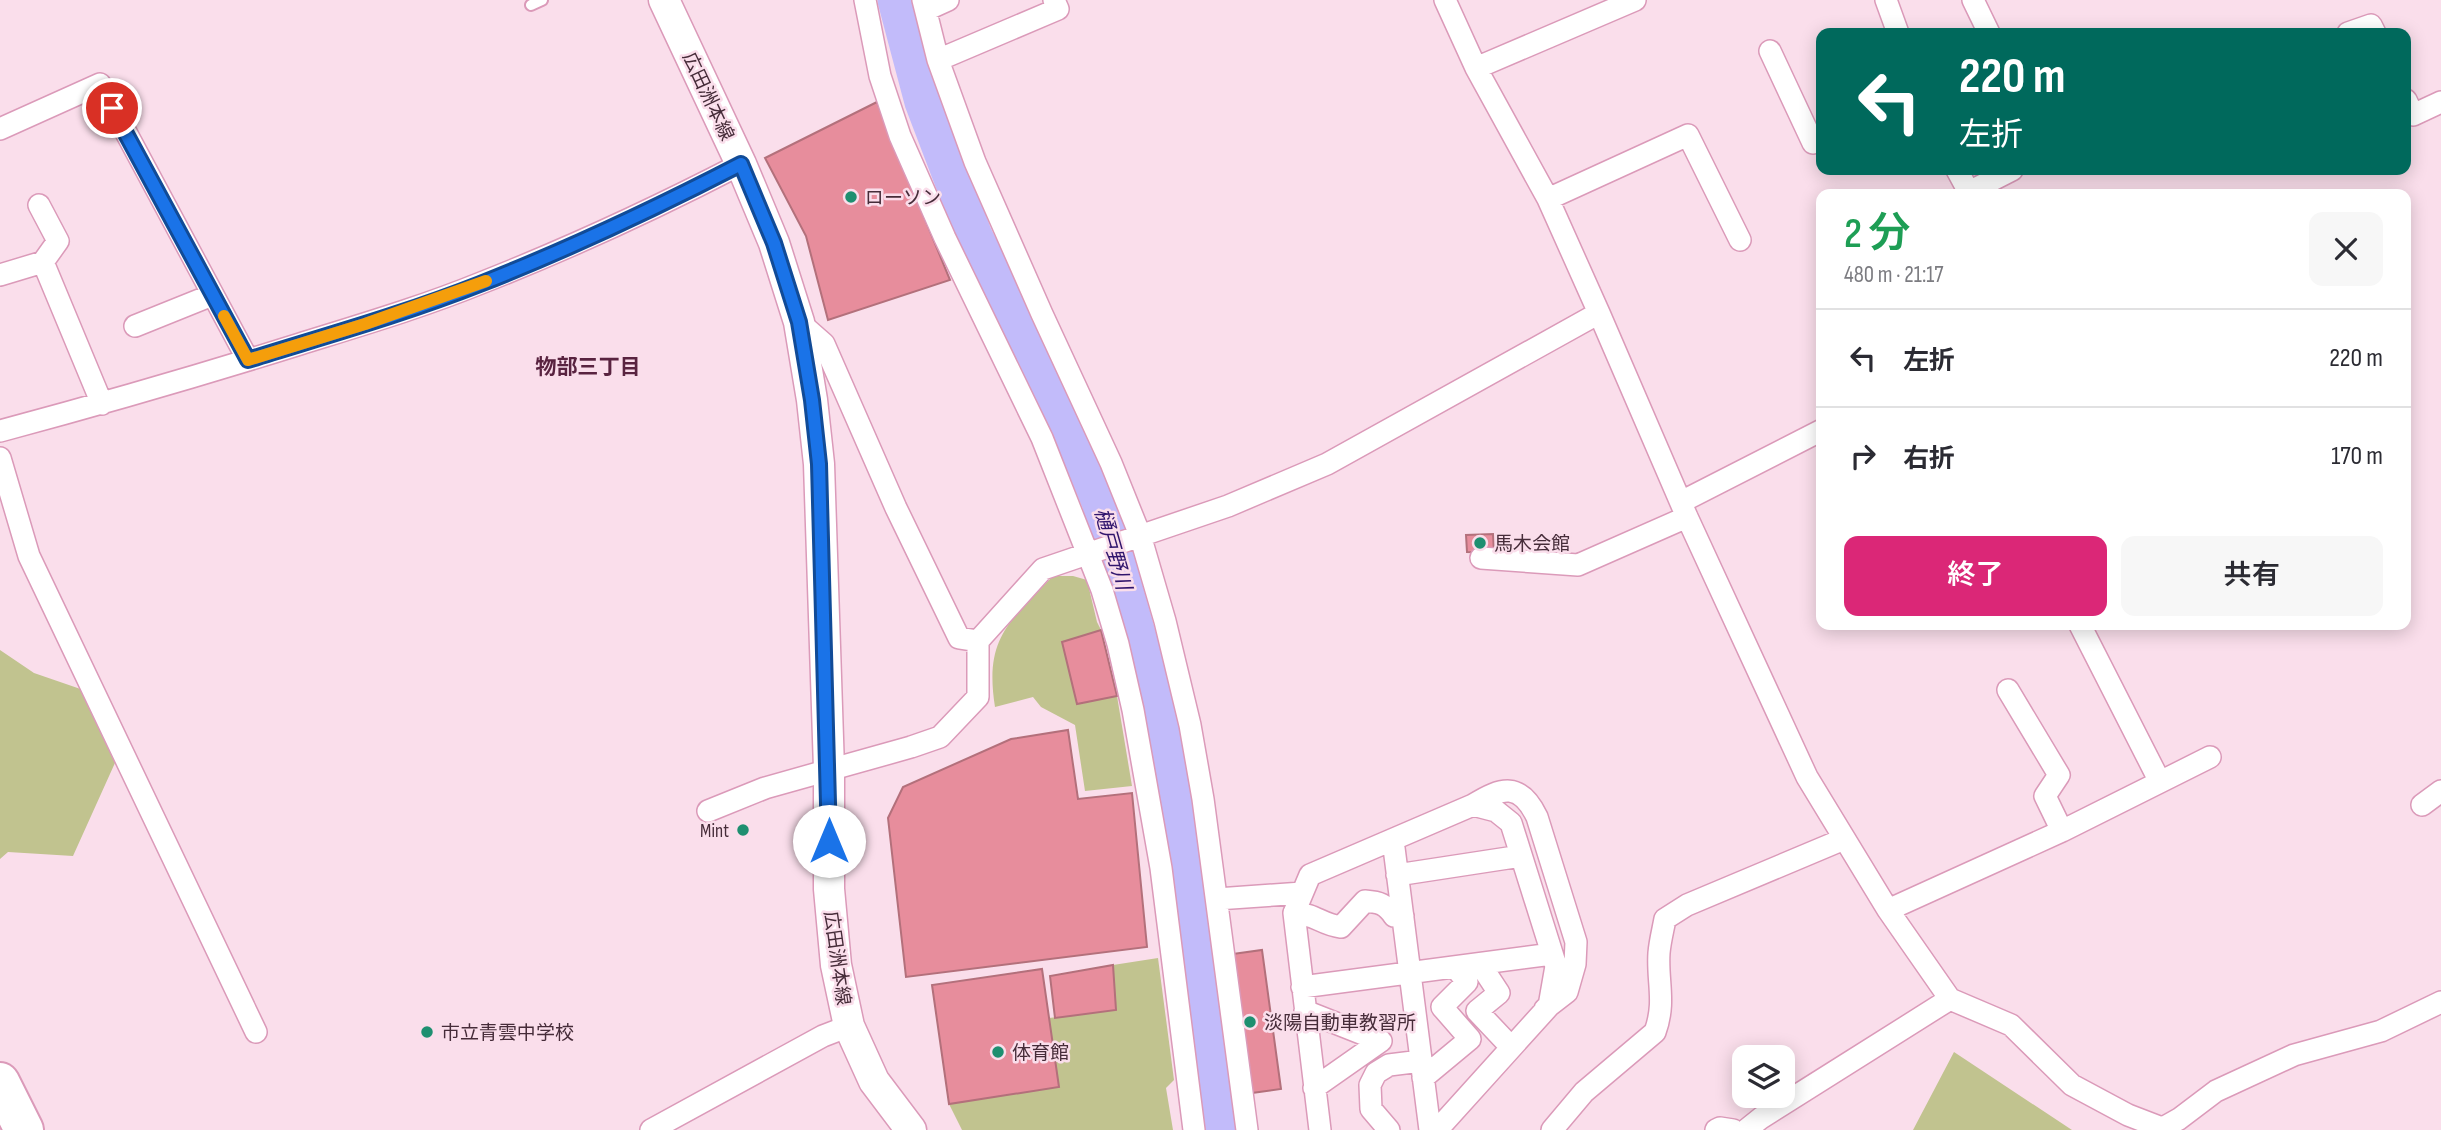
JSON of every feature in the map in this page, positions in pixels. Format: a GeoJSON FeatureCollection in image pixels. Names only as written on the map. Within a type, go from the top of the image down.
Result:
{"type":"FeatureCollection","features":[{"type":"Feature","properties":{"kind":"highway"},"geometry":{"type":"LineString","coordinates":[[0,1082],[24,1130]]}},
{"type":"Feature","properties":{"kind":"main road","name":"広田洲本線"},"geometry":{"type":"LineString","coordinates":[[664,0],[741,164],[774,243],[799,322],[819,464],[829,769],[829,889],[836,965],[849,1026],[874,1081],[911,1130]]}},
{"type":"Feature","properties":{"kind":"street"},"geometry":{"type":"LineString","coordinates":[[865,0],[880,76],[900,136],[945,238],[1042,438],[1067,496],[1086,555],[1102,590],[1118,644],[1161,868],[1194,1130]]}},
{"type":"Feature","properties":{"kind":"street"},"geometry":{"type":"LineString","coordinates":[[948,0],[925,5],[937,60],[981,175],[1111,463],[1140,535],[1165,621],[1190,725],[1203,799],[1247,1130]]}},
{"type":"Feature","properties":{"kind":"street"},"geometry":{"type":"LineString","coordinates":[[937,60],[1058,9],[1055,0]]}},
{"type":"Feature","properties":{"kind":"street"},"geometry":{"type":"LineString","coordinates":[[1445,0],[1476,68],[1548,200],[1684,509],[1807,777],[1888,910],[1950,999],[2011,1025],[2071,1085],[2128,1115],[2165,1129],[2216,1091],[2294,1055],[2381,1031],[2441,1002]]}},
{"type":"Feature","properties":{"kind":"street"},"geometry":{"type":"LineString","coordinates":[[1476,68],[1635,0]]}},
{"type":"Feature","properties":{"kind":"street"},"geometry":{"type":"LineString","coordinates":[[1886,0],[1896,28]]}},
{"type":"Feature","properties":{"kind":"street"},"geometry":{"type":"LineString","coordinates":[[1973,0],[1987,28]]}},
{"type":"Feature","properties":{"kind":"street"},"geometry":{"type":"LineString","coordinates":[[1770,51],[1813,142],[1816,141]]}},
{"type":"Feature","properties":{"kind":"street"},"geometry":{"type":"LineString","coordinates":[[0,129],[100,84],[248,360]]}},
{"type":"Feature","properties":{"kind":"street"},"geometry":{"type":"LineString","coordinates":[[2411,111],[2413,115],[2441,102]]}},
{"type":"Feature","properties":{"kind":"street"},"geometry":{"type":"LineString","coordinates":[[1548,200],[1688,135],[1740,240]]}},
{"type":"Feature","properties":{"kind":"street"},"geometry":{"type":"LineString","coordinates":[[0,430],[102,404],[248,360],[365,324],[479,284],[643,214],[741,164]]}},
{"type":"Feature","properties":{"kind":"street"},"geometry":{"type":"LineString","coordinates":[[1977,189],[2003,175]]}},
{"type":"Feature","properties":{"kind":"street"},"geometry":{"type":"LineString","coordinates":[[0,275],[43,262],[58,241],[40,205]]}},
{"type":"Feature","properties":{"kind":"street"},"geometry":{"type":"LineString","coordinates":[[43,262],[102,404]]}},
{"type":"Feature","properties":{"kind":"street"},"geometry":{"type":"LineString","coordinates":[[135,326],[212,295]]}},
{"type":"Feature","properties":{"kind":"street"},"geometry":{"type":"LineString","coordinates":[[708,811],[765,788],[940,737],[978,697],[978,641],[1043,569],[1228,506],[1326,464],[1600,313]]}},
{"type":"Feature","properties":{"kind":"street"},"geometry":{"type":"LineString","coordinates":[[799,322],[824,344],[896,508],[959,638],[978,641]]}},
{"type":"Feature","properties":{"kind":"street"},"geometry":{"type":"LineString","coordinates":[[1481,558],[1578,565],[1684,509],[1816,432]]}},
{"type":"Feature","properties":{"kind":"street"},"geometry":{"type":"LineString","coordinates":[[0,458],[29,556],[256,1032]]}},
{"type":"Feature","properties":{"kind":"street"},"geometry":{"type":"LineString","coordinates":[[2083,630],[2160,782]]}},
{"type":"Feature","properties":{"kind":"street"},"geometry":{"type":"LineString","coordinates":[[2008,690],[2059,775],[2045,796],[2062,831]]}},
{"type":"Feature","properties":{"kind":"street"},"geometry":{"type":"LineString","coordinates":[[1888,910],[2062,831],[2210,757]]}},
{"type":"Feature","properties":{"kind":"street"},"geometry":{"type":"LineString","coordinates":[[2422,805],[2441,791]]}},
{"type":"Feature","properties":{"kind":"street"},"geometry":{"type":"LineString","coordinates":[[1320,1130],[1294,913],[1310,875],[1473,805],[1495,792],[1515,792],[1529,799],[1576,942],[1575,964],[1567,992],[1545,1009]]}},
{"type":"Feature","properties":{"kind":"street"},"geometry":{"type":"LineString","coordinates":[[1437,1130],[1549,1006],[1556,966],[1511,823],[1496,811],[1473,805]]}},
{"type":"Feature","properties":{"kind":"street"},"geometry":{"type":"LineString","coordinates":[[1392,839],[1430,1130]]}},
{"type":"Feature","properties":{"kind":"street"},"geometry":{"type":"LineString","coordinates":[[1552,1130],[1584,1092],[1656,1032],[1660,1018],[1662,984],[1659,954],[1665,919],[1687,905],[1844,839]]}},
{"type":"Feature","properties":{"kind":"street"},"geometry":{"type":"LineString","coordinates":[[1397,875],[1521,856]]}},
{"type":"Feature","properties":{"kind":"street"},"geometry":{"type":"LineString","coordinates":[[1217,899],[1302,893]]}},
{"type":"Feature","properties":{"kind":"street"},"geometry":{"type":"LineString","coordinates":[[1294,913],[1310,914],[1329,925],[1341,928],[1365,901],[1378,901],[1387,906],[1394,916],[1402,916]]}},
{"type":"Feature","properties":{"kind":"street"},"geometry":{"type":"LineString","coordinates":[[1302,987],[1552,954]]}},
{"type":"Feature","properties":{"kind":"street"},"geometry":{"type":"LineString","coordinates":[[1480,964],[1499,993],[1477,1011],[1511,1047]]}},
{"type":"Feature","properties":{"kind":"street"},"geometry":{"type":"LineString","coordinates":[[1389,1130],[1371,1109],[1370,1085],[1376,1073],[1389,1065],[1422,1069],[1470,1039],[1442,1007],[1467,982],[1455,967]]}},
{"type":"Feature","properties":{"kind":"street"},"geometry":{"type":"LineString","coordinates":[[1746,1130],[1950,999]]}},
{"type":"Feature","properties":{"kind":"street"},"geometry":{"type":"LineString","coordinates":[[1305,1011],[1381,1041],[1314,1088]]}},
{"type":"Feature","properties":{"kind":"street"},"geometry":{"type":"LineString","coordinates":[[651,1130],[823,1036],[849,1026]]}},
{"type":"Feature","properties":{"kind":"street"},"geometry":{"type":"LineString","coordinates":[[1716,1130],[1733,1130]]}},
{"type":"Feature","properties":{"kind":"green space"},"geometry":{"type":"Polygon","coordinates":[[[1053,576],[1073,576],[1087,580],[1101,630],[1063,642],[1117,696],[1132,786],[1085,791],[1075,725],[1041,707],[1033,697],[995,707],[993,664],[1003,633],[1012,619],[1053,576]]]}},
{"type":"Feature","properties":{"kind":"green space"},"geometry":{"type":"Polygon","coordinates":[[[0,650],[34,673],[95,694],[119,754],[73,856],[8,852],[0,859],[0,650]]]}},
{"type":"Feature","properties":{"kind":"green space"},"geometry":{"type":"Polygon","coordinates":[[[1158,958],[1174,1080],[1166,1088],[1173,1130],[962,1130],[949,1104],[1059,1087],[1049,1018],[1116,1010],[1113,965],[1158,958]]]}},
{"type":"Feature","properties":{"kind":"green space"},"geometry":{"type":"Polygon","coordinates":[[[1954,1052],[2072,1130],[1913,1130],[1954,1052]]]}},
{"type":"Feature","properties":{"kind":"building","name":"ローソン"},"geometry":{"type":"Polygon","coordinates":[[[877,102],[950,280],[828,320],[806,236],[765,158],[877,102]]]}},
{"type":"Feature","properties":{"kind":"building","name":"馬木会館"},"geometry":{"type":"Polygon","coordinates":[[[1493,534],[1494,553],[1467,552],[1466,535],[1493,534]]]}},
{"type":"Feature","properties":{"kind":"building"},"geometry":{"type":"Polygon","coordinates":[[[1101,630],[1117,696],[1077,704],[1062,642],[1101,630]]]}},
{"type":"Feature","properties":{"kind":"building"},"geometry":{"type":"Polygon","coordinates":[[[1068,730],[1078,799],[1132,793],[1147,947],[906,977],[888,818],[903,787],[1011,739],[1068,730]]]}},
{"type":"Feature","properties":{"kind":"building","name":"淡陽自動車教習所"},"geometry":{"type":"Polygon","coordinates":[[[1262,950],[1281,1089],[1237,1095],[1218,956],[1262,950]]]}},
{"type":"Feature","properties":{"kind":"building"},"geometry":{"type":"Polygon","coordinates":[[[1113,965],[1116,1010],[1055,1018],[1050,976],[1113,965]]]}},
{"type":"Feature","properties":{"kind":"building","name":"体育館"},"geometry":{"type":"Polygon","coordinates":[[[1042,969],[1059,1087],[949,1104],[932,985],[1042,969]]]}},
{"type":"Feature","properties":{"kind":"waterway","name":"樋戸野川"},"geometry":{"type":"LineString","coordinates":[[896,0],[923,102],[974,236],[1064,415],[1100,502],[1158,708],[1193,917],[1220,1130]]}},
{"type":"Feature","properties":{"kind":"slow traffic"},"geometry":{"type":"LineString","coordinates":[[224,316],[248,360],[365,324],[486,281]]}},
{"type":"Feature","properties":{"kind":"place","name":"ローソン"},"geometry":{"type":"Point","coordinates":[851,197]}},
{"type":"Feature","properties":{"kind":"place","name":"馬木会館"},"geometry":{"type":"Point","coordinates":[1480,543]}},
{"type":"Feature","properties":{"kind":"place","name":"Mint"},"geometry":{"type":"Point","coordinates":[743,830]}},
{"type":"Feature","properties":{"kind":"place","name":"淡陽自動車教習所"},"geometry":{"type":"Point","coordinates":[1250,1022]}},
{"type":"Feature","properties":{"kind":"place","name":"市立青雲中学校"},"geometry":{"type":"Point","coordinates":[427,1032]}},
{"type":"Feature","properties":{"kind":"place","name":"体育館"},"geometry":{"type":"Point","coordinates":[998,1052]}},
{"type":"Feature","properties":{"kind":"district","name":"物部三丁目"},"geometry":{"type":"Point","coordinates":[588,367]}},
{"type":"Feature","properties":{"kind":"route"},"geometry":{"type":"LineString","coordinates":[[112,108],[248,360],[365,324],[479,284],[643,214],[741,164],[774,243],[799,322],[812,400],[819,464],[829,841]]}}]}
